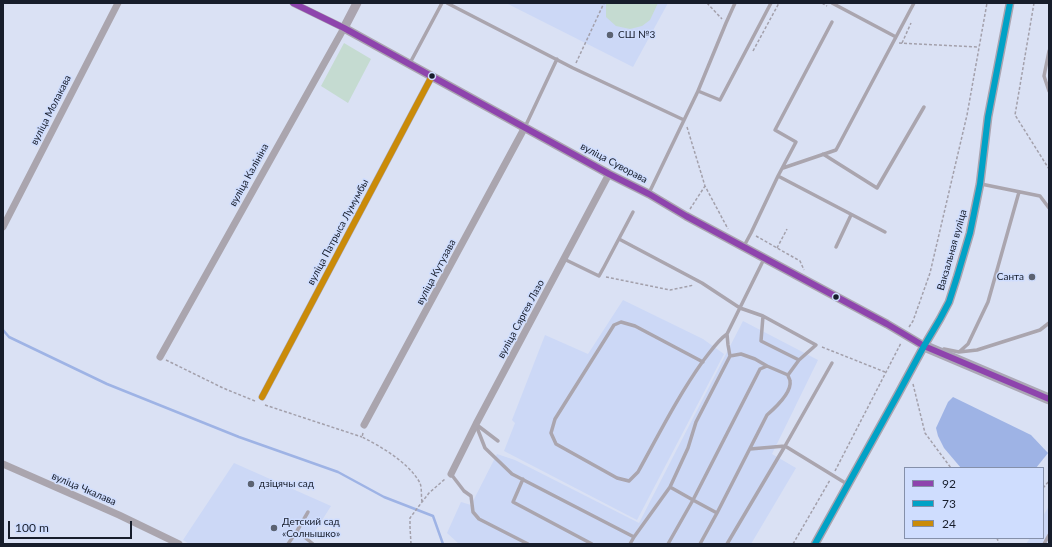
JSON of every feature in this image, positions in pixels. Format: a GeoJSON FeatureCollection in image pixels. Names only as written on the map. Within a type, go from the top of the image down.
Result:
{"type":"FeatureCollection","features":[{"type":"Feature","properties":{"kind":"main road","name":"вуліца Калініна"},"geometry":{"type":"LineString","coordinates":[[344,28],[357,3]]}},
{"type":"Feature","properties":{"kind":"main road","name":"Вакзальная вуліца"},"geometry":{"type":"LineString","coordinates":[[815,544],[949,302],[958,277],[970,233],[980,184],[988,117],[1010,3]]}},
{"type":"Feature","properties":{"kind":"main road","name":"вуліца Суворава"},"geometry":{"type":"LineString","coordinates":[[344,28],[609,174],[649,194],[686,216],[905,334],[924,346]]}},
{"type":"Feature","properties":{"kind":"main road"},"geometry":{"type":"LineString","coordinates":[[924,346],[1049,400]]}},
{"type":"Feature","properties":{"kind":"street","name":"вуліца Молакава"},"geometry":{"type":"LineString","coordinates":[[3,227],[118,3]]}},
{"type":"Feature","properties":{"kind":"street","name":"вуліца Суворава"},"geometry":{"type":"LineString","coordinates":[[293,3],[344,28]]}},
{"type":"Feature","properties":{"kind":"street","name":"вуліца Калініна"},"geometry":{"type":"LineString","coordinates":[[160,357],[344,28]]}},
{"type":"Feature","properties":{"kind":"street","name":"вуліца Патрыса Лумумбы"},"geometry":{"type":"LineString","coordinates":[[260,400],[432,76]]}},
{"type":"Feature","properties":{"kind":"street","name":"вуліца Кутузава"},"geometry":{"type":"LineString","coordinates":[[364,425],[525,127]]}},
{"type":"Feature","properties":{"kind":"street","name":"вуліца Сяргея Лазо"},"geometry":{"type":"LineString","coordinates":[[451,474],[609,174]]}},
{"type":"Feature","properties":{"kind":"street","name":"вуліца Чкалава"},"geometry":{"type":"LineString","coordinates":[[3,464],[119,515],[178,544]]}},
{"type":"Feature","properties":{"kind":"lane"},"geometry":{"type":"LineString","coordinates":[[410,64],[442,3]]}},
{"type":"Feature","properties":{"kind":"lane"},"geometry":{"type":"LineString","coordinates":[[448,3],[574,68],[684,120]]}},
{"type":"Feature","properties":{"kind":"lane"},"geometry":{"type":"LineString","coordinates":[[649,194],[698,91],[735,3]]}},
{"type":"Feature","properties":{"kind":"lane"},"geometry":{"type":"LineString","coordinates":[[698,91],[720,100],[771,3]]}},
{"type":"Feature","properties":{"kind":"lane"},"geometry":{"type":"LineString","coordinates":[[832,3],[896,37]]}},
{"type":"Feature","properties":{"kind":"lane"},"geometry":{"type":"LineString","coordinates":[[782,169],[836,150],[914,3]]}},
{"type":"Feature","properties":{"kind":"lane"},"geometry":{"type":"LineString","coordinates":[[740,245],[751,234],[778,176],[796,142],[775,130],[832,22]]}},
{"type":"Feature","properties":{"kind":"lane"},"geometry":{"type":"LineString","coordinates":[[1049,51],[1044,76],[1049,91]]}},
{"type":"Feature","properties":{"kind":"lane"},"geometry":{"type":"LineString","coordinates":[[525,127],[557,59]]}},
{"type":"Feature","properties":{"kind":"lane"},"geometry":{"type":"LineString","coordinates":[[823,154],[877,188],[924,107]]}},
{"type":"Feature","properties":{"kind":"lane"},"geometry":{"type":"LineString","coordinates":[[778,176],[884,232]]}},
{"type":"Feature","properties":{"kind":"lane"},"geometry":{"type":"LineString","coordinates":[[980,184],[1040,196],[1049,208]]}},
{"type":"Feature","properties":{"kind":"lane"},"geometry":{"type":"LineString","coordinates":[[959,352],[968,344],[988,302],[1018,192]]}},
{"type":"Feature","properties":{"kind":"lane"},"geometry":{"type":"LineString","coordinates":[[564,259],[598,276],[633,212]]}},
{"type":"Feature","properties":{"kind":"lane"},"geometry":{"type":"LineString","coordinates":[[836,247],[851,215]]}},
{"type":"Feature","properties":{"kind":"lane"},"geometry":{"type":"LineString","coordinates":[[619,239],[702,283],[740,308],[762,316],[816,345],[799,360],[788,375]]}},
{"type":"Feature","properties":{"kind":"lane"},"geometry":{"type":"LineString","coordinates":[[703,362],[635,326],[621,322],[614,325],[555,419],[551,433],[556,444],[617,478],[629,481],[638,472],[690,380],[703,362],[718,340],[727,334],[764,258]]}},
{"type":"Feature","properties":{"kind":"lane"},"geometry":{"type":"LineString","coordinates":[[762,316],[761,341],[799,360]]}},
{"type":"Feature","properties":{"kind":"lane"},"geometry":{"type":"LineString","coordinates":[[924,346],[959,352],[977,350],[1040,330],[1049,323]]}},
{"type":"Feature","properties":{"kind":"lane"},"geometry":{"type":"LineString","coordinates":[[630,544],[670,486],[688,448],[696,422],[730,356],[727,334]]}},
{"type":"Feature","properties":{"kind":"lane"},"geometry":{"type":"LineString","coordinates":[[730,356],[741,354],[755,358],[767,366],[788,375]]}},
{"type":"Feature","properties":{"kind":"lane"},"geometry":{"type":"LineString","coordinates":[[727,544],[832,363]]}},
{"type":"Feature","properties":{"kind":"lane"},"geometry":{"type":"LineString","coordinates":[[668,544],[693,500],[760,369],[767,366]]}},
{"type":"Feature","properties":{"kind":"lane"},"geometry":{"type":"LineString","coordinates":[[700,544],[767,415],[778,405],[787,392],[790,382],[788,375]]}},
{"type":"Feature","properties":{"kind":"lane"},"geometry":{"type":"LineString","coordinates":[[476,424],[498,441]]}},
{"type":"Feature","properties":{"kind":"lane"},"geometry":{"type":"LineString","coordinates":[[476,424],[485,448],[512,474],[634,537]]}},
{"type":"Feature","properties":{"kind":"lane"},"geometry":{"type":"LineString","coordinates":[[750,449],[785,446],[848,485]]}},
{"type":"Feature","properties":{"kind":"lane"},"geometry":{"type":"LineString","coordinates":[[451,474],[471,496],[473,512],[480,519],[528,544]]}},
{"type":"Feature","properties":{"kind":"lane"},"geometry":{"type":"LineString","coordinates":[[523,480],[513,502],[592,544]]}},
{"type":"Feature","properties":{"kind":"lane"},"geometry":{"type":"LineString","coordinates":[[670,486],[717,513]]}},
{"type":"Feature","properties":{"kind":"lane"},"geometry":{"type":"LineString","coordinates":[[288,544],[308,512]]}},
{"type":"Feature","properties":{"kind":"lane"},"geometry":{"type":"LineString","coordinates":[[297,531],[313,544]]}},
{"type":"Feature","properties":{"kind":"lane"},"geometry":{"type":"LineString","coordinates":[[1044,544],[1049,535]]}},
{"type":"Feature","properties":{"kind":"path"},"geometry":{"type":"LineString","coordinates":[[574,68],[604,3]]}},
{"type":"Feature","properties":{"kind":"path"},"geometry":{"type":"LineString","coordinates":[[707,3],[726,24]]}},
{"type":"Feature","properties":{"kind":"path"},"geometry":{"type":"LineString","coordinates":[[793,544],[832,476],[913,321],[930,273],[967,115],[987,3]]}},
{"type":"Feature","properties":{"kind":"path"},"geometry":{"type":"LineString","coordinates":[[1034,3],[1015,115],[1049,170]]}},
{"type":"Feature","properties":{"kind":"path"},"geometry":{"type":"LineString","coordinates":[[902,43],[913,19]]}},
{"type":"Feature","properties":{"kind":"path"},"geometry":{"type":"LineString","coordinates":[[893,42],[979,47]]}},
{"type":"Feature","properties":{"kind":"path"},"geometry":{"type":"LineString","coordinates":[[684,120],[705,186],[740,245]]}},
{"type":"Feature","properties":{"kind":"path"},"geometry":{"type":"LineString","coordinates":[[686,216],[705,186]]}},
{"type":"Feature","properties":{"kind":"path"},"geometry":{"type":"LineString","coordinates":[[777,248],[787,229]]}},
{"type":"Feature","properties":{"kind":"path"},"geometry":{"type":"LineString","coordinates":[[751,234],[800,261],[804,270]]}},
{"type":"Feature","properties":{"kind":"path"},"geometry":{"type":"LineString","coordinates":[[598,276],[670,290],[702,283]]}},
{"type":"Feature","properties":{"kind":"path"},"geometry":{"type":"LineString","coordinates":[[816,345],[885,372]]}},
{"type":"Feature","properties":{"kind":"path"},"geometry":{"type":"LineString","coordinates":[[160,357],[223,388],[362,437],[401,462],[414,474],[420,485],[422,502]]}},
{"type":"Feature","properties":{"kind":"path"},"geometry":{"type":"LineString","coordinates":[[910,373],[925,433],[950,467]]}},
{"type":"Feature","properties":{"kind":"path"},"geometry":{"type":"LineString","coordinates":[[362,437],[364,425]]}},
{"type":"Feature","properties":{"kind":"path"},"geometry":{"type":"LineString","coordinates":[[411,544],[410,518],[429,493],[451,474]]}},
{"type":"Feature","properties":{"kind":"shaded area","name":"СШ №3"},"geometry":{"type":"Polygon","coordinates":[[[506,3],[668,3],[633,67],[506,3]]]}},
{"type":"Feature","properties":{"kind":"shaded area"},"geometry":{"type":"Polygon","coordinates":[[[623,300],[703,339],[724,354],[637,520],[504,451],[515,423],[512,420],[545,335],[588,354],[623,300]]]}},
{"type":"Feature","properties":{"kind":"shaded area"},"geometry":{"type":"Polygon","coordinates":[[[743,321],[818,360],[772,454],[796,468],[751,544],[459,544],[447,533],[461,502],[471,505],[497,454],[515,460],[639,523],[743,321]]]}},
{"type":"Feature","properties":{"kind":"shaded area","name":"дзіцячы сад"},"geometry":{"type":"Polygon","coordinates":[[[234,463],[331,506],[307,544],[189,544],[183,540],[234,463]]]}},
{"type":"Feature","properties":{"kind":"shaded area"},"geometry":{"type":"Polygon","coordinates":[[[1049,506],[1049,544],[1026,544],[1029,539],[1044,539],[1044,514],[1049,506]]]}},
{"type":"Feature","properties":{"kind":"green space"},"geometry":{"type":"Polygon","coordinates":[[[606,3],[658,3],[650,20],[642,26],[630,29],[616,26],[606,17],[606,3]]]}},
{"type":"Feature","properties":{"kind":"green space"},"geometry":{"type":"Polygon","coordinates":[[[344,43],[371,59],[348,103],[321,86],[344,43]]]}},
{"type":"Feature","properties":{"kind":"water"},"geometry":{"type":"Polygon","coordinates":[[[953,397],[1031,435],[1048,453],[1037,467],[960,467],[944,448],[936,428],[948,402],[953,397]]]}},
{"type":"Feature","properties":{"kind":"waterway"},"geometry":{"type":"LineString","coordinates":[[3,330],[9,337],[107,384],[239,437],[338,472],[384,497],[433,516],[443,544]]}},
{"type":"Feature","properties":{"kind":"transit line","name":"92"},"geometry":{"type":"LineString","coordinates":[[293,3],[344,28],[609,174],[649,194],[686,216],[887,324],[924,346],[1049,399]]}},
{"type":"Feature","properties":{"kind":"transit line","name":"73"},"geometry":{"type":"LineString","coordinates":[[815,544],[949,302],[970,233],[980,184],[988,117],[1010,3]]}},
{"type":"Feature","properties":{"kind":"transit line","name":"24"},"geometry":{"type":"LineString","coordinates":[[262,397],[432,76]]}},
{"type":"Feature","properties":{"kind":"place","name":"СШ №3"},"geometry":{"type":"Point","coordinates":[610,35]}},
{"type":"Feature","properties":{"kind":"place","name":"Санта"},"geometry":{"type":"Point","coordinates":[1032,277]}},
{"type":"Feature","properties":{"kind":"place","name":"дзіцячы сад"},"geometry":{"type":"Point","coordinates":[251,484]}},
{"type":"Feature","properties":{"kind":"place","name":"Детский сад «Солнышко»"},"geometry":{"type":"Point","coordinates":[274,528]}}]}
